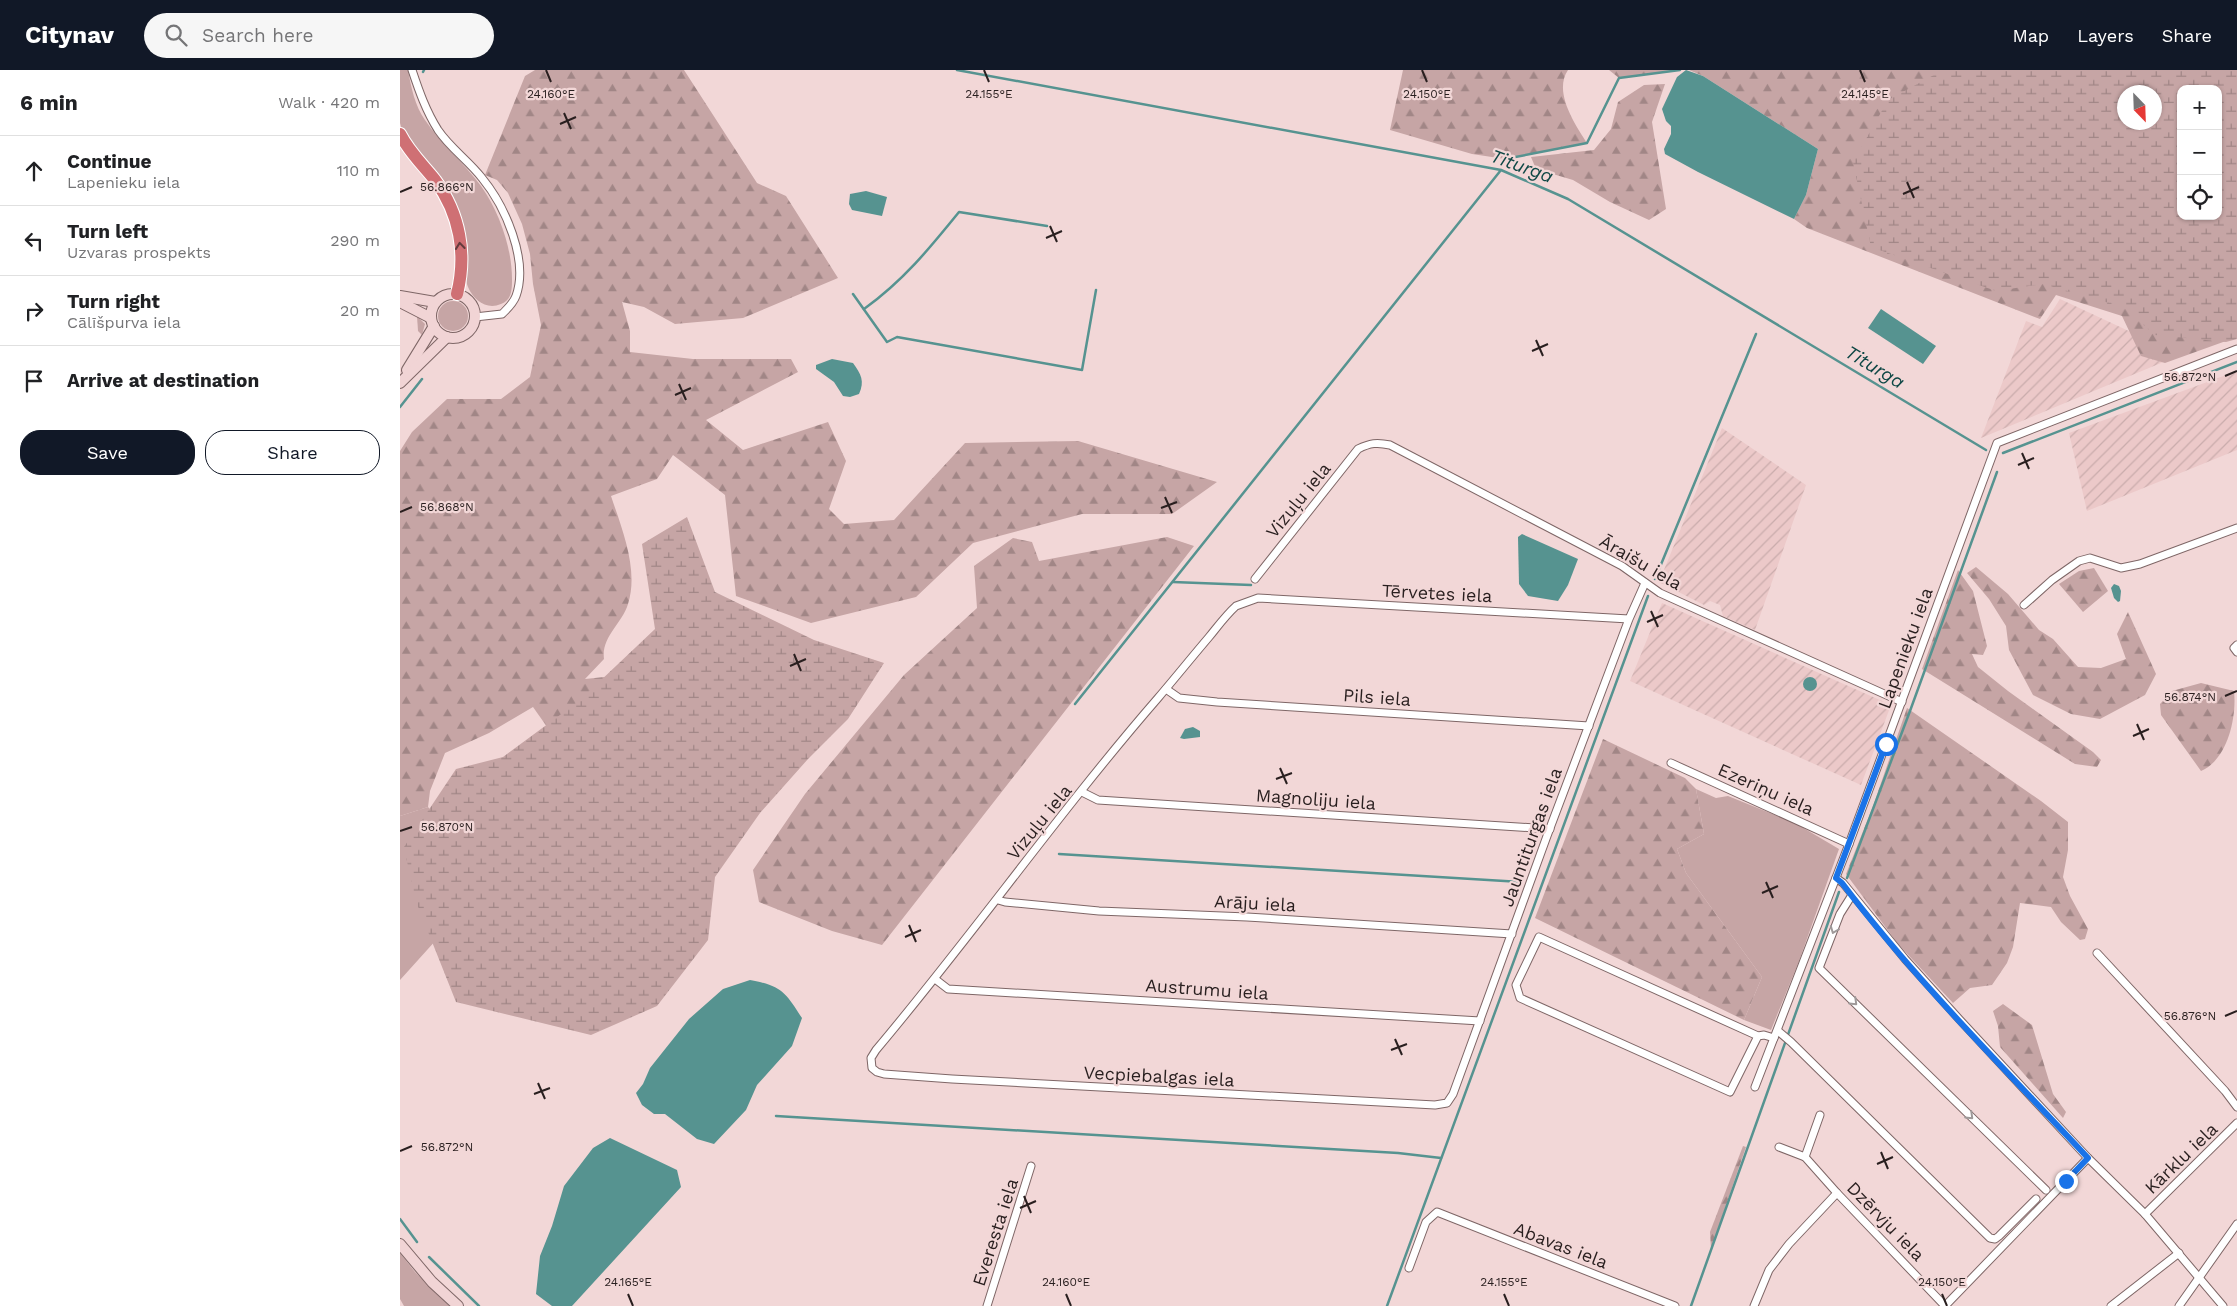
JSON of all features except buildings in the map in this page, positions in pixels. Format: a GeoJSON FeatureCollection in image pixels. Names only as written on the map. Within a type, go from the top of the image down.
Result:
{"type":"FeatureCollection","features":[{"type":"Feature","properties":{"kind":"highway"},"geometry":{"type":"LineString","coordinates":[[400,134],[434,179],[448,200],[452,211],[461,246],[460,280],[457,294]]}},
{"type":"Feature","properties":{"kind":"main road"},"geometry":{"type":"LineString","coordinates":[[400,302],[433,322],[440,333],[447,337],[454,338],[466,334],[475,317],[475,311],[469,300],[457,294],[445,295],[436,302],[432,310],[433,322],[400,383]]}},
{"type":"Feature","properties":{"kind":"main road"},"geometry":{"type":"LineString","coordinates":[[400,296],[436,302]]}},
{"type":"Feature","properties":{"kind":"main road"},"geometry":{"type":"LineString","coordinates":[[400,383],[447,337]]}},
{"type":"Feature","properties":{"kind":"main road"},"geometry":{"type":"LineString","coordinates":[[400,1244],[432,1282],[458,1306]]}},
{"type":"Feature","properties":{"kind":"street"},"geometry":{"type":"LineString","coordinates":[[412,70],[422,98],[439,132],[483,179],[503,210],[514,236],[518,265],[516,298],[502,314],[475,317]]}},
{"type":"Feature","properties":{"kind":"street","name":"Lapenieku iela"},"geometry":{"type":"LineString","coordinates":[[1755,1088],[1849,844],[1997,443],[2237,349]]}},
{"type":"Feature","properties":{"kind":"street","name":"Āraišu iela"},"geometry":{"type":"LineString","coordinates":[[1369,443],[1378,442],[1390,445],[1622,566],[1660,593],[1902,702]]}},
{"type":"Feature","properties":{"kind":"street","name":"Vizuļu iela"},"geometry":{"type":"LineString","coordinates":[[1255,579],[1358,449],[1369,443]]}},
{"type":"Feature","properties":{"kind":"street"},"geometry":{"type":"LineString","coordinates":[[2024,605],[2052,580],[2079,561],[2090,558],[2121,568],[2140,564],[2237,528]]}},
{"type":"Feature","properties":{"kind":"street","name":"Jauntiturgas iela"},"geometry":{"type":"LineString","coordinates":[[1447,1103],[1453,1094],[1550,829],[1629,619],[1645,582]]}},
{"type":"Feature","properties":{"kind":"street","name":"Tērvetes iela"},"geometry":{"type":"LineString","coordinates":[[1243,602],[1258,598],[1629,619]]}},
{"type":"Feature","properties":{"kind":"street","name":"Vizuļu iela"},"geometry":{"type":"LineString","coordinates":[[872,1068],[871,1058],[986,912],[998,900],[1031,853],[1082,792],[1129,731],[1231,610],[1243,602]]}},
{"type":"Feature","properties":{"kind":"street","name":"Pils iela"},"geometry":{"type":"LineString","coordinates":[[1166,689],[1179,698],[1217,702],[1589,726]]}},
{"type":"Feature","properties":{"kind":"street","name":"Ezeriņu iela"},"geometry":{"type":"LineString","coordinates":[[1671,763],[1849,844]]}},
{"type":"Feature","properties":{"kind":"street","name":"Magnoliju iela"},"geometry":{"type":"LineString","coordinates":[[1082,792],[1098,800],[1550,829]]}},
{"type":"Feature","properties":{"kind":"street"},"geometry":{"type":"LineString","coordinates":[[1836,878],[1959,1019],[2088,1158],[2145,1214],[2223,1306]]}},
{"type":"Feature","properties":{"kind":"street"},"geometry":{"type":"LineString","coordinates":[[1852,895],[1840,914],[1820,968],[2046,1190]]}},
{"type":"Feature","properties":{"kind":"street","name":"Arāju iela"},"geometry":{"type":"LineString","coordinates":[[998,900],[1099,912],[1247,918],[1512,934]]}},
{"type":"Feature","properties":{"kind":"street"},"geometry":{"type":"LineString","coordinates":[[1758,1036],[1730,1092],[1520,998],[1516,985],[1539,937],[1758,1036],[1776,1035],[1791,1042],[1990,1238],[1995,1239],[1999,1236],[2036,1199]]}},
{"type":"Feature","properties":{"kind":"street"},"geometry":{"type":"LineString","coordinates":[[2097,953],[2225,1091],[2237,1107]]}},
{"type":"Feature","properties":{"kind":"street","name":"Austrumu iela"},"geometry":{"type":"LineString","coordinates":[[935,979],[948,989],[1480,1021]]}},
{"type":"Feature","properties":{"kind":"street","name":"Vecpiebalgas iela"},"geometry":{"type":"LineString","coordinates":[[872,1068],[884,1074],[952,1079],[1435,1105],[1447,1103]]}},
{"type":"Feature","properties":{"kind":"street"},"geometry":{"type":"LineString","coordinates":[[1805,1157],[1820,1115]]}},
{"type":"Feature","properties":{"kind":"street","name":"Kārklu iela"},"geometry":{"type":"LineString","coordinates":[[2145,1214],[2237,1123]]}},
{"type":"Feature","properties":{"kind":"street","name":"Dzērvju iela"},"geometry":{"type":"LineString","coordinates":[[1779,1146],[1805,1157],[1945,1306]]}},
{"type":"Feature","properties":{"kind":"street"},"geometry":{"type":"LineString","coordinates":[[1945,1306],[2088,1158]]}},
{"type":"Feature","properties":{"kind":"street","name":"Everesta iela"},"geometry":{"type":"LineString","coordinates":[[987,1306],[1031,1166]]}},
{"type":"Feature","properties":{"kind":"street"},"geometry":{"type":"LineString","coordinates":[[1754,1306],[1769,1270],[1789,1244],[1837,1193]]}},
{"type":"Feature","properties":{"kind":"street","name":"Abavas iela"},"geometry":{"type":"LineString","coordinates":[[1409,1268],[1426,1222],[1437,1212],[1675,1306]]}},
{"type":"Feature","properties":{"kind":"street"},"geometry":{"type":"LineString","coordinates":[[2179,1306],[2237,1224]]}},
{"type":"Feature","properties":{"kind":"street"},"geometry":{"type":"LineString","coordinates":[[2111,1306],[2179,1253]]}},
{"type":"Feature","properties":{"kind":"shaded area"},"geometry":{"type":"Polygon","coordinates":[[[2060,299],[2133,333],[2185,353],[1981,438],[2026,321],[2042,327],[2060,299]]]}},
{"type":"Feature","properties":{"kind":"shaded area"},"geometry":{"type":"Polygon","coordinates":[[[2237,371],[2237,450],[2087,511],[2069,433],[2237,371]]]}},
{"type":"Feature","properties":{"kind":"shaded area"},"geometry":{"type":"Polygon","coordinates":[[[1722,428],[1806,485],[1755,630],[1723,616],[1720,605],[1710,601],[1704,605],[1659,582],[1722,428]]]}},
{"type":"Feature","properties":{"kind":"shaded area"},"geometry":{"type":"Polygon","coordinates":[[[1662,603],[1891,705],[1861,785],[1630,681],[1662,603]]]}},
{"type":"Feature","properties":{"kind":"green space"},"geometry":{"type":"Polygon","coordinates":[[[400,70],[408,70],[416,103],[425,120],[481,186],[499,218],[510,255],[512,279],[509,297],[501,304],[491,306],[482,303],[477,300],[468,287],[463,228],[415,154],[400,123],[400,70]]]}},
{"type":"Feature","properties":{"kind":"green space"},"geometry":{"type":"Polygon","coordinates":[[[535,70],[684,70],[757,183],[786,196],[838,278],[743,318],[675,324],[644,307],[622,302],[630,331],[630,352],[693,359],[791,359],[798,372],[706,420],[743,450],[828,422],[846,461],[829,509],[844,524],[894,520],[965,443],[1078,441],[1217,482],[1172,514],[1082,514],[973,543],[916,597],[811,623],[736,596],[725,495],[673,455],[657,479],[611,496],[628,550],[632,577],[631,591],[625,611],[606,644],[604,659],[585,679],[614,676],[557,741],[533,707],[489,733],[445,753],[430,791],[428,807],[400,816],[400,451],[412,432],[447,399],[501,399],[530,377],[541,325],[533,284],[530,254],[522,224],[508,193],[497,180],[485,175],[525,76],[535,70]]]}},
{"type":"Feature","properties":{"kind":"green space"},"geometry":{"type":"Polygon","coordinates":[[[1403,70],[1568,70],[1564,79],[1564,98],[1567,108],[1587,143],[1505,159],[1472,154],[1390,130],[1403,70]]]}},
{"type":"Feature","properties":{"kind":"green space"},"geometry":{"type":"Polygon","coordinates":[[[1609,70],[1680,70],[1619,78],[1609,70]]]}},
{"type":"Feature","properties":{"kind":"green space"},"geometry":{"type":"Polygon","coordinates":[[[1689,70],[2237,70],[2237,337],[2165,363],[2141,356],[2122,316],[2056,295],[2040,319],[1807,228],[1794,219],[1806,195],[1818,149],[1703,76],[1689,70]]]}},
{"type":"Feature","properties":{"kind":"green space"},"geometry":{"type":"Polygon","coordinates":[[[1943,70],[2237,70],[2237,339],[2226,342],[2155,335],[2123,307],[2043,284],[1996,291],[1871,247],[1853,162],[1888,100],[1943,70]]]}},
{"type":"Feature","properties":{"kind":"green space"},"geometry":{"type":"Polygon","coordinates":[[[1665,84],[1652,122],[1666,209],[1649,220],[1610,202],[1573,180],[1536,169],[1531,157],[1594,150],[1611,129],[1618,102],[1644,85],[1665,84]]]}},
{"type":"Feature","properties":{"kind":"green space"},"geometry":{"type":"Polygon","coordinates":[[[453,301],[464,305],[468,316],[464,327],[453,331],[442,327],[438,316],[442,305],[453,301]]]}},
{"type":"Feature","properties":{"kind":"green space"},"geometry":{"type":"Polygon","coordinates":[[[417,316],[425,324],[422,335],[418,331],[417,316]]]}},
{"type":"Feature","properties":{"kind":"green space"},"geometry":{"type":"Polygon","coordinates":[[[687,517],[715,592],[814,640],[884,663],[848,719],[808,759],[760,813],[715,877],[708,940],[657,1006],[591,1035],[456,1002],[415,899],[404,847],[456,769],[503,757],[579,701],[655,629],[642,544],[687,517]]]}},
{"type":"Feature","properties":{"kind":"green space"},"geometry":{"type":"Polygon","coordinates":[[[1167,537],[1194,546],[882,945],[832,931],[759,902],[753,870],[805,794],[904,675],[977,608],[974,566],[1013,538],[1032,542],[1039,561],[1167,537]]]}},
{"type":"Feature","properties":{"kind":"green space"},"geometry":{"type":"Polygon","coordinates":[[[1976,567],[2008,594],[2039,630],[2053,639],[2078,667],[2101,668],[2126,659],[2117,634],[2128,612],[2156,674],[2145,695],[2100,719],[2071,714],[2033,695],[2009,650],[2006,626],[1989,599],[1967,573],[1976,567]]]}},
{"type":"Feature","properties":{"kind":"green space"},"geometry":{"type":"Polygon","coordinates":[[[2094,568],[2108,591],[2083,612],[2059,584],[2079,571],[2094,568]]]}},
{"type":"Feature","properties":{"kind":"green space"},"geometry":{"type":"Polygon","coordinates":[[[1958,570],[1973,591],[1987,646],[1983,655],[1972,654],[1978,667],[2093,752],[2101,760],[2097,767],[2075,764],[1922,669],[1958,570]]]}},
{"type":"Feature","properties":{"kind":"green space"},"geometry":{"type":"Polygon","coordinates":[[[2201,683],[2234,691],[2235,702],[2232,725],[2224,748],[2210,766],[2201,771],[2161,715],[2160,704],[2172,691],[2201,683]]]}},
{"type":"Feature","properties":{"kind":"green space"},"geometry":{"type":"Polygon","coordinates":[[[1907,708],[2041,801],[2068,822],[2068,850],[2063,877],[2070,896],[2088,929],[2085,939],[2080,940],[2061,922],[2051,907],[2020,903],[2013,947],[2007,963],[1992,985],[1970,988],[1953,1003],[1898,944],[1846,874],[1873,806],[1907,708]]]}},
{"type":"Feature","properties":{"kind":"green space"},"geometry":{"type":"Polygon","coordinates":[[[1603,739],[1685,778],[1696,789],[1704,834],[1677,849],[1686,873],[1762,977],[1744,1020],[1535,918],[1603,739]]]}},
{"type":"Feature","properties":{"kind":"green space"},"geometry":{"type":"Polygon","coordinates":[[[1696,789],[1716,798],[1728,796],[1795,823],[1839,849],[1799,961],[1771,1030],[1744,1020],[1762,977],[1686,873],[1677,849],[1704,834],[1696,789]]]}},
{"type":"Feature","properties":{"kind":"green space"},"geometry":{"type":"Polygon","coordinates":[[[428,807],[463,844],[501,868],[400,980],[400,816],[428,807]]]}},
{"type":"Feature","properties":{"kind":"green space"},"geometry":{"type":"Polygon","coordinates":[[[2003,1004],[2032,1025],[2053,1094],[2066,1112],[2063,1118],[2000,1047],[1998,1026],[1993,1011],[2003,1004]]]}},
{"type":"Feature","properties":{"kind":"green space"},"geometry":{"type":"Polygon","coordinates":[[[1743,1146],[1746,1147],[1711,1249],[1710,1232],[1743,1146]]]}},
{"type":"Feature","properties":{"kind":"green space"},"geometry":{"type":"Polygon","coordinates":[[[400,1253],[415,1272],[450,1306],[404,1306],[400,1299],[400,1253]]]}},
{"type":"Feature","properties":{"kind":"water"},"geometry":{"type":"Polygon","coordinates":[[[1686,70],[1703,76],[1818,149],[1806,195],[1794,219],[1665,154],[1664,149],[1671,134],[1671,126],[1666,121],[1662,109],[1677,77],[1686,70]]]}},
{"type":"Feature","properties":{"kind":"water"},"geometry":{"type":"Polygon","coordinates":[[[866,191],[887,197],[882,216],[852,210],[849,204],[850,194],[866,191]]]}},
{"type":"Feature","properties":{"kind":"water"},"geometry":{"type":"Polygon","coordinates":[[[1881,309],[1936,346],[1923,364],[1868,328],[1881,309]]]}},
{"type":"Feature","properties":{"kind":"water"},"geometry":{"type":"Polygon","coordinates":[[[832,359],[853,363],[861,378],[862,385],[859,394],[850,397],[843,396],[834,382],[816,369],[816,365],[832,359]]]}},
{"type":"Feature","properties":{"kind":"water"},"geometry":{"type":"Polygon","coordinates":[[[1522,534],[1578,559],[1568,585],[1558,601],[1528,596],[1519,584],[1518,537],[1522,534]]]}},
{"type":"Feature","properties":{"kind":"water"},"geometry":{"type":"Polygon","coordinates":[[[2114,584],[2119,586],[2121,591],[2120,601],[2118,602],[2114,598],[2111,588],[2114,584]]]}},
{"type":"Feature","properties":{"kind":"water"},"geometry":{"type":"Polygon","coordinates":[[[1810,677],[1815,679],[1817,684],[1815,689],[1810,691],[1805,689],[1803,684],[1805,679],[1810,677]]]}},
{"type":"Feature","properties":{"kind":"water"},"geometry":{"type":"Polygon","coordinates":[[[1193,727],[1200,731],[1200,737],[1180,738],[1185,729],[1193,727]]]}},
{"type":"Feature","properties":{"kind":"water"},"geometry":{"type":"Polygon","coordinates":[[[750,980],[761,982],[782,991],[802,1018],[792,1046],[757,1085],[746,1110],[714,1144],[697,1139],[665,1114],[654,1114],[642,1105],[636,1093],[643,1084],[650,1068],[689,1019],[723,989],[750,980]]]}},
{"type":"Feature","properties":{"kind":"water"},"geometry":{"type":"Polygon","coordinates":[[[610,1138],[677,1170],[681,1187],[572,1306],[552,1306],[536,1294],[540,1256],[552,1226],[564,1186],[593,1148],[610,1138]]]}},
{"type":"Feature","properties":{"kind":"waterway","name":"Titurga"},"geometry":{"type":"LineString","coordinates":[[957,70],[1501,170],[1568,199],[1986,450]]}},
{"type":"Feature","properties":{"kind":"waterway"},"geometry":{"type":"LineString","coordinates":[[1505,159],[1587,143],[1619,78],[1680,70]]}},
{"type":"Feature","properties":{"kind":"waterway"},"geometry":{"type":"LineString","coordinates":[[1075,704],[1501,170]]}},
{"type":"Feature","properties":{"kind":"waterway"},"geometry":{"type":"LineString","coordinates":[[864,309],[903,276],[926,252],[959,212],[1047,226]]}},
{"type":"Feature","properties":{"kind":"waterway"},"geometry":{"type":"LineString","coordinates":[[853,294],[887,342],[897,337],[1082,370],[1096,290]]}},
{"type":"Feature","properties":{"kind":"waterway"},"geometry":{"type":"LineString","coordinates":[[1655,579],[1756,334]]}},
{"type":"Feature","properties":{"kind":"waterway","name":"Titurga"},"geometry":{"type":"LineString","coordinates":[[2003,453],[2237,362]]}},
{"type":"Feature","properties":{"kind":"waterway"},"geometry":{"type":"LineString","coordinates":[[400,407],[422,379]]}},
{"type":"Feature","properties":{"kind":"waterway"},"geometry":{"type":"LineString","coordinates":[[1847,878],[1997,472]]}},
{"type":"Feature","properties":{"kind":"waterway"},"geometry":{"type":"LineString","coordinates":[[1173,582],[1251,585]]}},
{"type":"Feature","properties":{"kind":"waterway"},"geometry":{"type":"LineString","coordinates":[[1387,1306],[1648,596]]}},
{"type":"Feature","properties":{"kind":"waterway"},"geometry":{"type":"LineString","coordinates":[[1059,854],[1521,882]]}},
{"type":"Feature","properties":{"kind":"waterway"},"geometry":{"type":"LineString","coordinates":[[1691,1306],[1839,892]]}},
{"type":"Feature","properties":{"kind":"waterway"},"geometry":{"type":"LineString","coordinates":[[776,1116],[1398,1153],[1441,1158]]}},
{"type":"Feature","properties":{"kind":"waterway"},"geometry":{"type":"LineString","coordinates":[[400,1219],[417,1242]]}},
{"type":"Feature","properties":{"kind":"waterway"},"geometry":{"type":"LineString","coordinates":[[429,1257],[479,1306]]}},
{"type":"Feature","properties":{"kind":"route"},"geometry":{"type":"LineString","coordinates":[[1886,744],[1836,878],[1905,959],[2088,1158],[2066,1181]]}}]}
